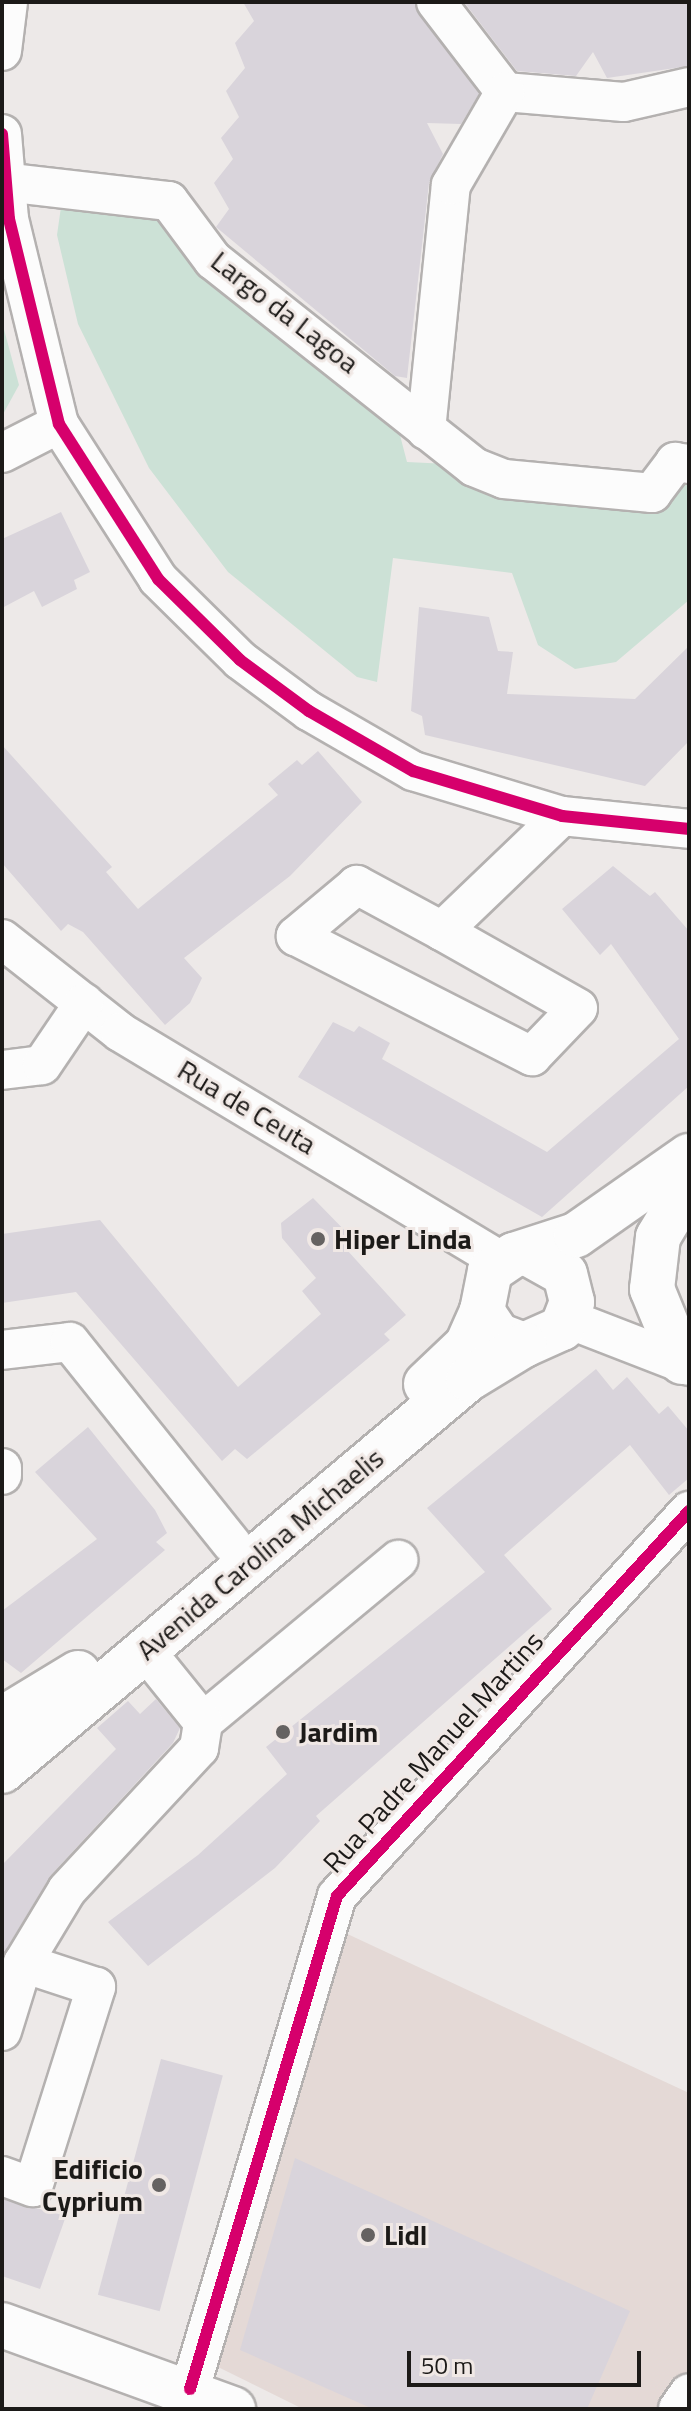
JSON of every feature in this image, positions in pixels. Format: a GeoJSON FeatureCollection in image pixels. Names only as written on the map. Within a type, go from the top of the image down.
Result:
{"type":"FeatureCollection","features":[{"type":"Feature","properties":{"kind":"street"},"geometry":{"type":"LineString","coordinates":[[2,51],[8,2]]}},
{"type":"Feature","properties":{"kind":"street"},"geometry":{"type":"LineString","coordinates":[[436,2],[505,92],[624,102],[689,87]]}},
{"type":"Feature","properties":{"kind":"street"},"geometry":{"type":"LineString","coordinates":[[426,430],[451,185],[505,92]]}},
{"type":"Feature","properties":{"kind":"street"},"geometry":{"type":"LineString","coordinates":[[2,134],[4,182],[59,424],[158,579],[240,660],[309,711],[413,771],[562,816],[689,829]]}},
{"type":"Feature","properties":{"kind":"street","name":"Largo da Lagoa"},"geometry":{"type":"LineString","coordinates":[[4,182],[169,201],[213,260],[426,430],[449,452],[504,479],[652,493],[675,462],[689,464]]}},
{"type":"Feature","properties":{"kind":"street"},"geometry":{"type":"LineString","coordinates":[[2,453],[59,424]]}},
{"type":"Feature","properties":{"kind":"street"},"geometry":{"type":"LineString","coordinates":[[442,931],[562,816]]}},
{"type":"Feature","properties":{"kind":"street"},"geometry":{"type":"LineString","coordinates":[[357,885],[442,931],[510,970],[578,1008],[532,1056],[296,936],[357,885]]}},
{"type":"Feature","properties":{"kind":"street","name":"Rua de Ceuta"},"geometry":{"type":"LineString","coordinates":[[2,939],[84,1003],[515,1257]]}},
{"type":"Feature","properties":{"kind":"street"},"geometry":{"type":"LineString","coordinates":[[2,1070],[42,1065],[84,1003]]}},
{"type":"Feature","properties":{"kind":"street"},"geometry":{"type":"LineString","coordinates":[[515,1257],[576,1235],[687,1182]]}},
{"type":"Feature","properties":{"kind":"street"},"geometry":{"type":"LineString","coordinates":[[685,1364],[652,1289],[658,1237],[687,1182]]}},
{"type":"Feature","properties":{"kind":"street","name":"Avenida Carolina Michaelis"},"geometry":{"type":"LineString","coordinates":[[2,1771],[468,1379],[524,1345],[551,1338],[601,1251],[687,1182]]}},
{"type":"Feature","properties":{"kind":"street"},"geometry":{"type":"LineString","coordinates":[[515,1257],[555,1264],[569,1303],[685,1364]]}},
{"type":"Feature","properties":{"kind":"street","name":"Avenida Carolina Michaelis"},"geometry":{"type":"LineString","coordinates":[[2,1719],[68,1681],[455,1359],[482,1311],[484,1283],[515,1257]]}},
{"type":"Feature","properties":{"kind":"street"},"geometry":{"type":"LineString","coordinates":[[482,1311],[498,1335],[524,1345]]}},
{"type":"Feature","properties":{"kind":"street"},"geometry":{"type":"LineString","coordinates":[[2,1350],[70,1342],[232,1544]]}},
{"type":"Feature","properties":{"kind":"street"},"geometry":{"type":"LineString","coordinates":[[2,1468],[2,1475]]}},
{"type":"Feature","properties":{"kind":"street","name":"Rua Padre Manuel Martins"},"geometry":{"type":"LineString","coordinates":[[190,2389],[337,1896],[689,1511]]}},
{"type":"Feature","properties":{"kind":"street"},"geometry":{"type":"LineString","coordinates":[[2,2031],[23,1963],[67,1890],[188,1767],[203,1722],[398,1560]]}},
{"type":"Feature","properties":{"kind":"street"},"geometry":{"type":"LineString","coordinates":[[145,1650],[203,1722]]}},
{"type":"Feature","properties":{"kind":"street"},"geometry":{"type":"LineString","coordinates":[[2,2176],[33,2187],[96,1987],[23,1963]]}},
{"type":"Feature","properties":{"kind":"street"},"geometry":{"type":"LineString","coordinates":[[2,2325],[190,2389],[233,2409]]}},
{"type":"Feature","properties":{"kind":"street"},"geometry":{"type":"LineString","coordinates":[[2,2352],[78,2353]]}},
{"type":"Feature","properties":{"kind":"street"},"geometry":{"type":"LineString","coordinates":[[678,2409],[689,2393]]}},
{"type":"Feature","properties":{"kind":"shaded area"},"geometry":{"type":"Polygon","coordinates":[[[341,1931],[689,2093],[689,2370],[661,2409],[303,2409],[216,2366],[341,1931]]]}},
{"type":"Feature","properties":{"kind":"green space"},"geometry":{"type":"Polygon","coordinates":[[[62,200],[154,210],[396,420],[407,462],[689,476],[689,600],[616,662],[575,669],[538,645],[512,573],[393,558],[377,682],[357,677],[228,572],[149,468],[78,324],[57,235],[62,200]]]}},
{"type":"Feature","properties":{"kind":"green space"},"geometry":{"type":"Polygon","coordinates":[[[2,322],[19,385],[2,416],[2,322]]]}},
{"type":"Feature","properties":{"kind":"building"},"geometry":{"type":"Polygon","coordinates":[[[243,2],[414,2],[479,94],[461,124],[427,123],[443,154],[429,183],[407,378],[395,376],[216,227],[229,209],[214,183],[233,159],[221,138],[239,117],[226,91],[245,68],[235,43],[254,21],[243,2]]]}},
{"type":"Feature","properties":{"kind":"building"},"geometry":{"type":"Polygon","coordinates":[[[464,2],[689,2],[689,66],[607,78],[593,52],[576,76],[517,71],[464,2]]]}},
{"type":"Feature","properties":{"kind":"building"},"geometry":{"type":"Polygon","coordinates":[[[61,512],[90,572],[74,580],[77,589],[42,607],[34,591],[2,608],[2,539],[61,512]]]}},
{"type":"Feature","properties":{"kind":"building"},"geometry":{"type":"Polygon","coordinates":[[[419,607],[489,617],[498,651],[513,652],[507,694],[635,699],[689,646],[689,741],[645,786],[425,735],[422,716],[411,711],[419,607]]]}},
{"type":"Feature","properties":{"kind":"building"},"geometry":{"type":"Polygon","coordinates":[[[2,745],[112,867],[106,872],[138,909],[278,795],[268,784],[297,760],[302,765],[318,751],[362,802],[290,876],[184,958],[202,978],[190,1003],[165,1025],[83,932],[68,924],[61,931],[2,863],[2,745]]]}},
{"type":"Feature","properties":{"kind":"building"},"geometry":{"type":"Polygon","coordinates":[[[613,866],[650,896],[655,892],[689,931],[689,1086],[542,1217],[298,1077],[333,1022],[354,1032],[359,1026],[390,1043],[382,1059],[547,1152],[679,1039],[611,944],[600,955],[562,909],[613,866]]]}},
{"type":"Feature","properties":{"kind":"building"},"geometry":{"type":"Polygon","coordinates":[[[313,1198],[355,1241],[347,1250],[406,1315],[384,1334],[390,1340],[247,1459],[235,1449],[222,1461],[76,1292],[2,1303],[2,1234],[100,1220],[238,1387],[321,1314],[302,1291],[316,1278],[282,1238],[281,1223],[313,1198]]]}},
{"type":"Feature","properties":{"kind":"building"},"geometry":{"type":"Polygon","coordinates":[[[596,1369],[613,1390],[627,1377],[659,1414],[668,1406],[689,1431],[689,1478],[669,1495],[630,1445],[504,1555],[552,1609],[316,1816],[320,1821],[275,1868],[148,1966],[108,1922],[198,1855],[287,1774],[266,1747],[485,1572],[427,1508],[596,1369]]]}},
{"type":"Feature","properties":{"kind":"building"},"geometry":{"type":"Polygon","coordinates":[[[88,1427],[155,1510],[167,1533],[156,1542],[165,1550],[21,1673],[2,1659],[2,1611],[97,1539],[35,1472],[88,1427]]]}},
{"type":"Feature","properties":{"kind":"building"},"geometry":{"type":"Polygon","coordinates":[[[156,1699],[180,1728],[173,1743],[51,1875],[2,1956],[2,1865],[116,1749],[97,1728],[128,1701],[140,1714],[156,1699]]]}},
{"type":"Feature","properties":{"kind":"building","name":"Edificio Cyprium"},"geometry":{"type":"Polygon","coordinates":[[[161,2059],[223,2076],[160,2311],[98,2295],[161,2059]]]}},
{"type":"Feature","properties":{"kind":"building","name":"Lidl"},"geometry":{"type":"Polygon","coordinates":[[[295,2158],[630,2311],[587,2409],[373,2409],[240,2350],[295,2158]]]}},
{"type":"Feature","properties":{"kind":"building"},"geometry":{"type":"Polygon","coordinates":[[[2,2199],[66,2216],[40,2289],[2,2276],[2,2199]]]}},
{"type":"Feature","properties":{"kind":"cycle path"},"geometry":{"type":"LineString","coordinates":[[2,134],[9,219],[59,424],[158,579],[240,660],[309,711],[413,771],[562,816],[689,829]]}},
{"type":"Feature","properties":{"kind":"cycle path"},"geometry":{"type":"LineString","coordinates":[[190,2389],[337,1896],[689,1511]]}},
{"type":"Feature","properties":{"kind":"place","name":"Hiper Linda"},"geometry":{"type":"Point","coordinates":[318,1239]}},
{"type":"Feature","properties":{"kind":"place","name":"Jardim"},"geometry":{"type":"Point","coordinates":[283,1732]}},
{"type":"Feature","properties":{"kind":"place","name":"Edificio Cyprium"},"geometry":{"type":"Point","coordinates":[159,2185]}},
{"type":"Feature","properties":{"kind":"place","name":"Lidl"},"geometry":{"type":"Point","coordinates":[368,2235]}}]}
